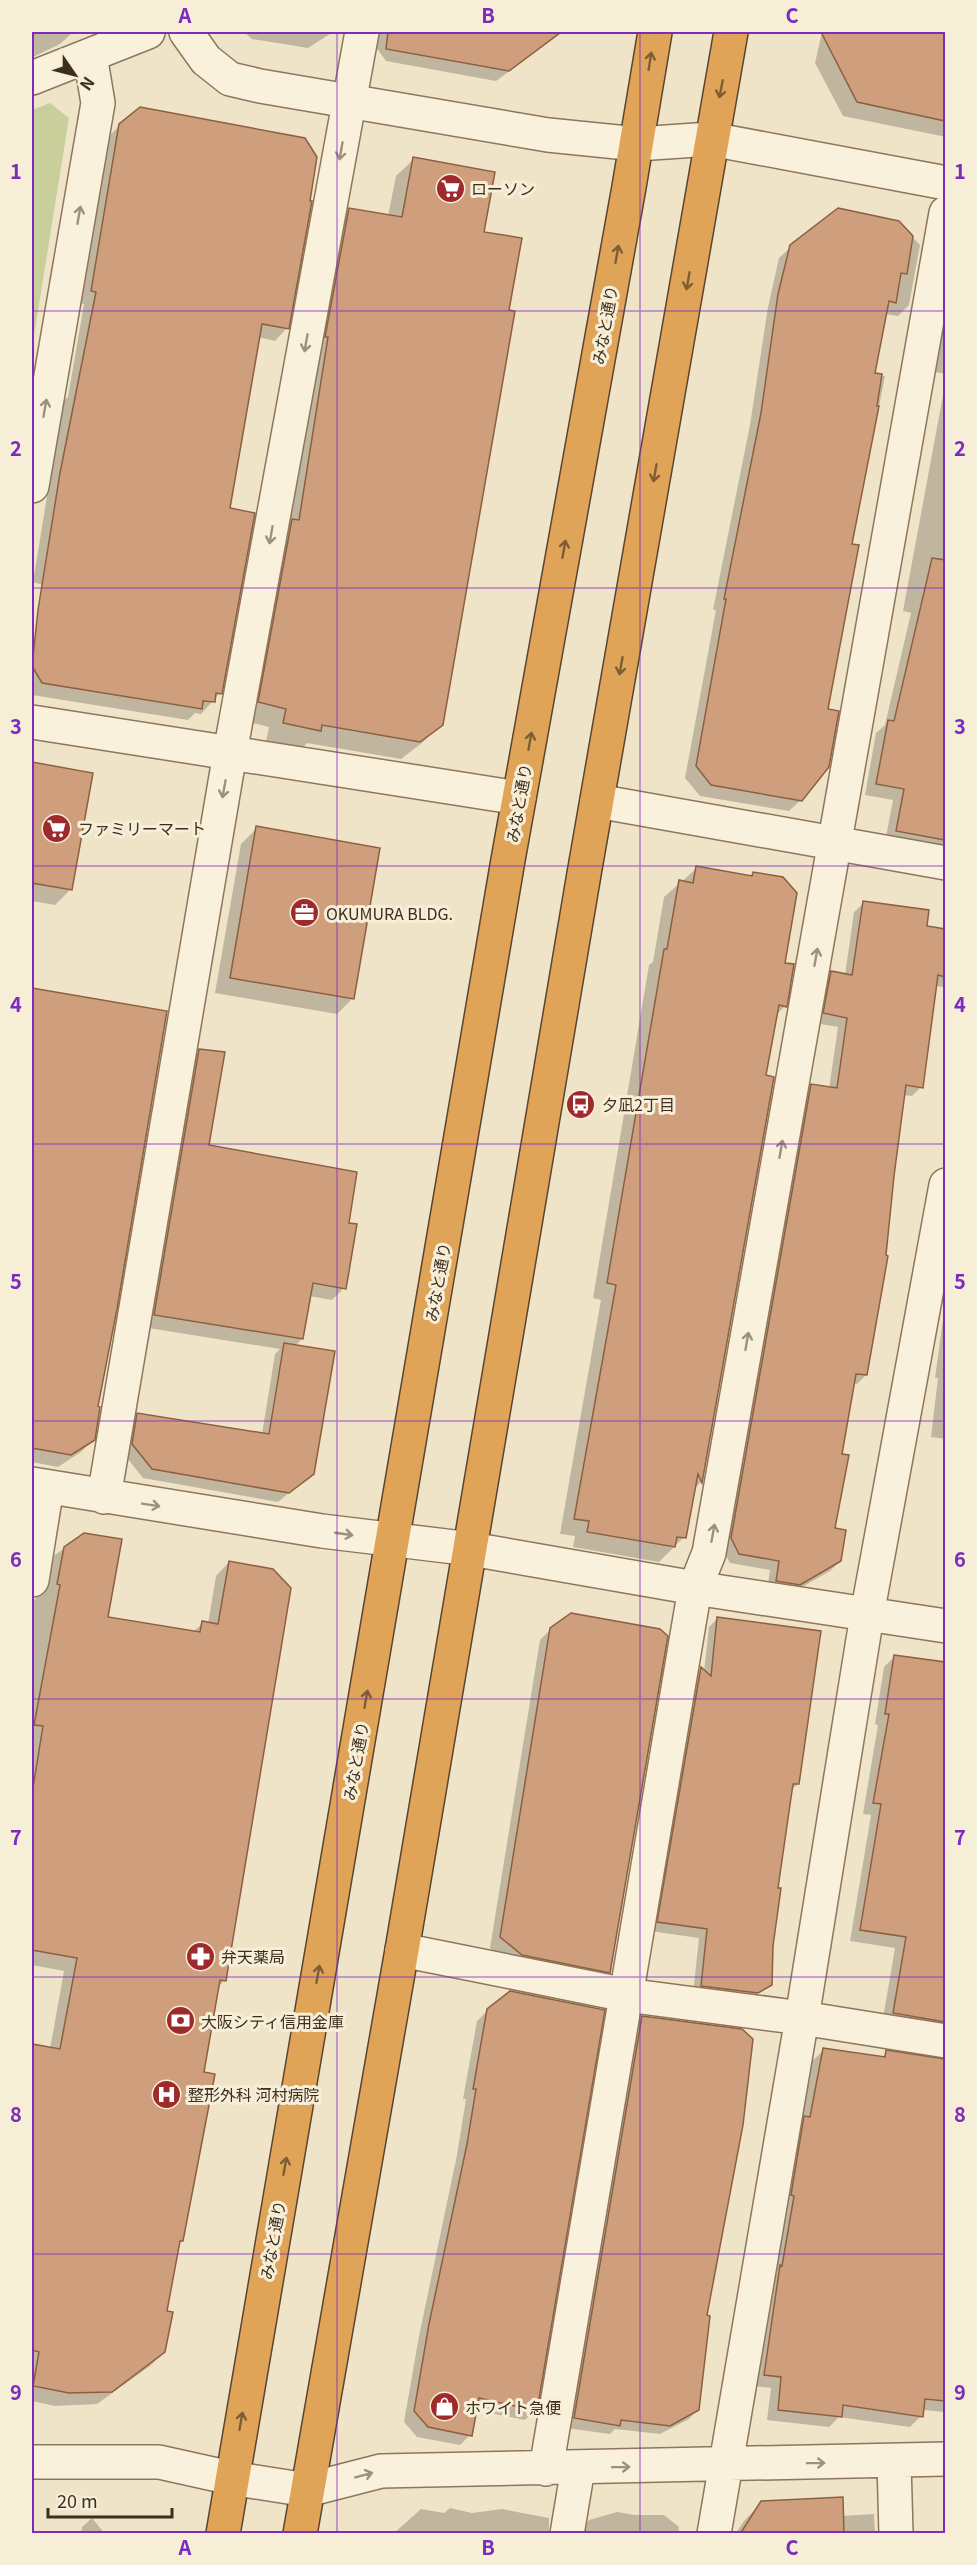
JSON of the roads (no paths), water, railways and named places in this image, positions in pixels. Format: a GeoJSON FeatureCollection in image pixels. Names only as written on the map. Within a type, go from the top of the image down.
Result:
{"type":"FeatureCollection","features":[{"type":"Feature","properties":{"kind":"highway","name":"みなと通り"},"geometry":{"type":"LineString","coordinates":[[222,2534],[519,798],[637,144],[655,32]]}},
{"type":"Feature","properties":{"kind":"highway"},"geometry":{"type":"LineString","coordinates":[[300,2534],[730,32]]}},
{"type":"Feature","properties":{"kind":"street"},"geometry":{"type":"LineString","coordinates":[[35,67],[90,55],[148,32]]}},
{"type":"Feature","properties":{"kind":"street"},"geometry":{"type":"LineString","coordinates":[[186,32],[206,60],[230,79],[260,86],[548,135],[637,144],[711,139],[945,183]]}},
{"type":"Feature","properties":{"kind":"street"},"geometry":{"type":"LineString","coordinates":[[104,1497],[230,753],[362,32]]}},
{"type":"Feature","properties":{"kind":"street"},"geometry":{"type":"LineString","coordinates":[[32,486],[98,103],[90,55]]}},
{"type":"Feature","properties":{"kind":"street"},"geometry":{"type":"LineString","coordinates":[[567,2534],[562,2469],[626,1995],[695,1588],[709,1553],[836,843],[945,213]]}},
{"type":"Feature","properties":{"kind":"street"},"geometry":{"type":"LineString","coordinates":[[32,722],[519,798]]}},
{"type":"Feature","properties":{"kind":"street"},"geometry":{"type":"LineString","coordinates":[[597,801],[945,863]]}},
{"type":"Feature","properties":{"kind":"street"},"geometry":{"type":"LineString","coordinates":[[714,2534],[802,2018],[867,1615],[945,1185]]}},
{"type":"Feature","properties":{"kind":"street"},"geometry":{"type":"LineString","coordinates":[[32,1580],[39,1485],[393,1541],[471,1549],[695,1588],[945,1626]]}},
{"type":"Feature","properties":{"kind":"street"},"geometry":{"type":"LineString","coordinates":[[402,1950],[626,1995],[802,2018],[945,2041]]}},
{"type":"Feature","properties":{"kind":"street"},"geometry":{"type":"LineString","coordinates":[[32,2462],[159,2462],[231,2478],[307,2490],[381,2471],[894,2462],[945,2459]]}},
{"type":"Feature","properties":{"kind":"street"},"geometry":{"type":"LineString","coordinates":[[894,2462],[896,2534]]}},
{"type":"Feature","properties":{"kind":"place","name":"ローソン"},"geometry":{"type":"Point","coordinates":[450,188]}},
{"type":"Feature","properties":{"kind":"place","name":"ファミリーマート"},"geometry":{"type":"Point","coordinates":[57,828]}},
{"type":"Feature","properties":{"kind":"place","name":"OKUMURA BLDG."},"geometry":{"type":"Point","coordinates":[305,913]}},
{"type":"Feature","properties":{"kind":"place","name":"夕凪2丁目"},"geometry":{"type":"Point","coordinates":[581,1104]}},
{"type":"Feature","properties":{"kind":"place","name":"弁天薬局"},"geometry":{"type":"Point","coordinates":[200,1956]}},
{"type":"Feature","properties":{"kind":"place","name":"大阪シティ信用金庫"},"geometry":{"type":"Point","coordinates":[180,2021]}},
{"type":"Feature","properties":{"kind":"place","name":"整形外科 河村病院"},"geometry":{"type":"Point","coordinates":[167,2094]}},
{"type":"Feature","properties":{"kind":"place","name":"ホワイト急便"},"geometry":{"type":"Point","coordinates":[444,2407]}}]}
